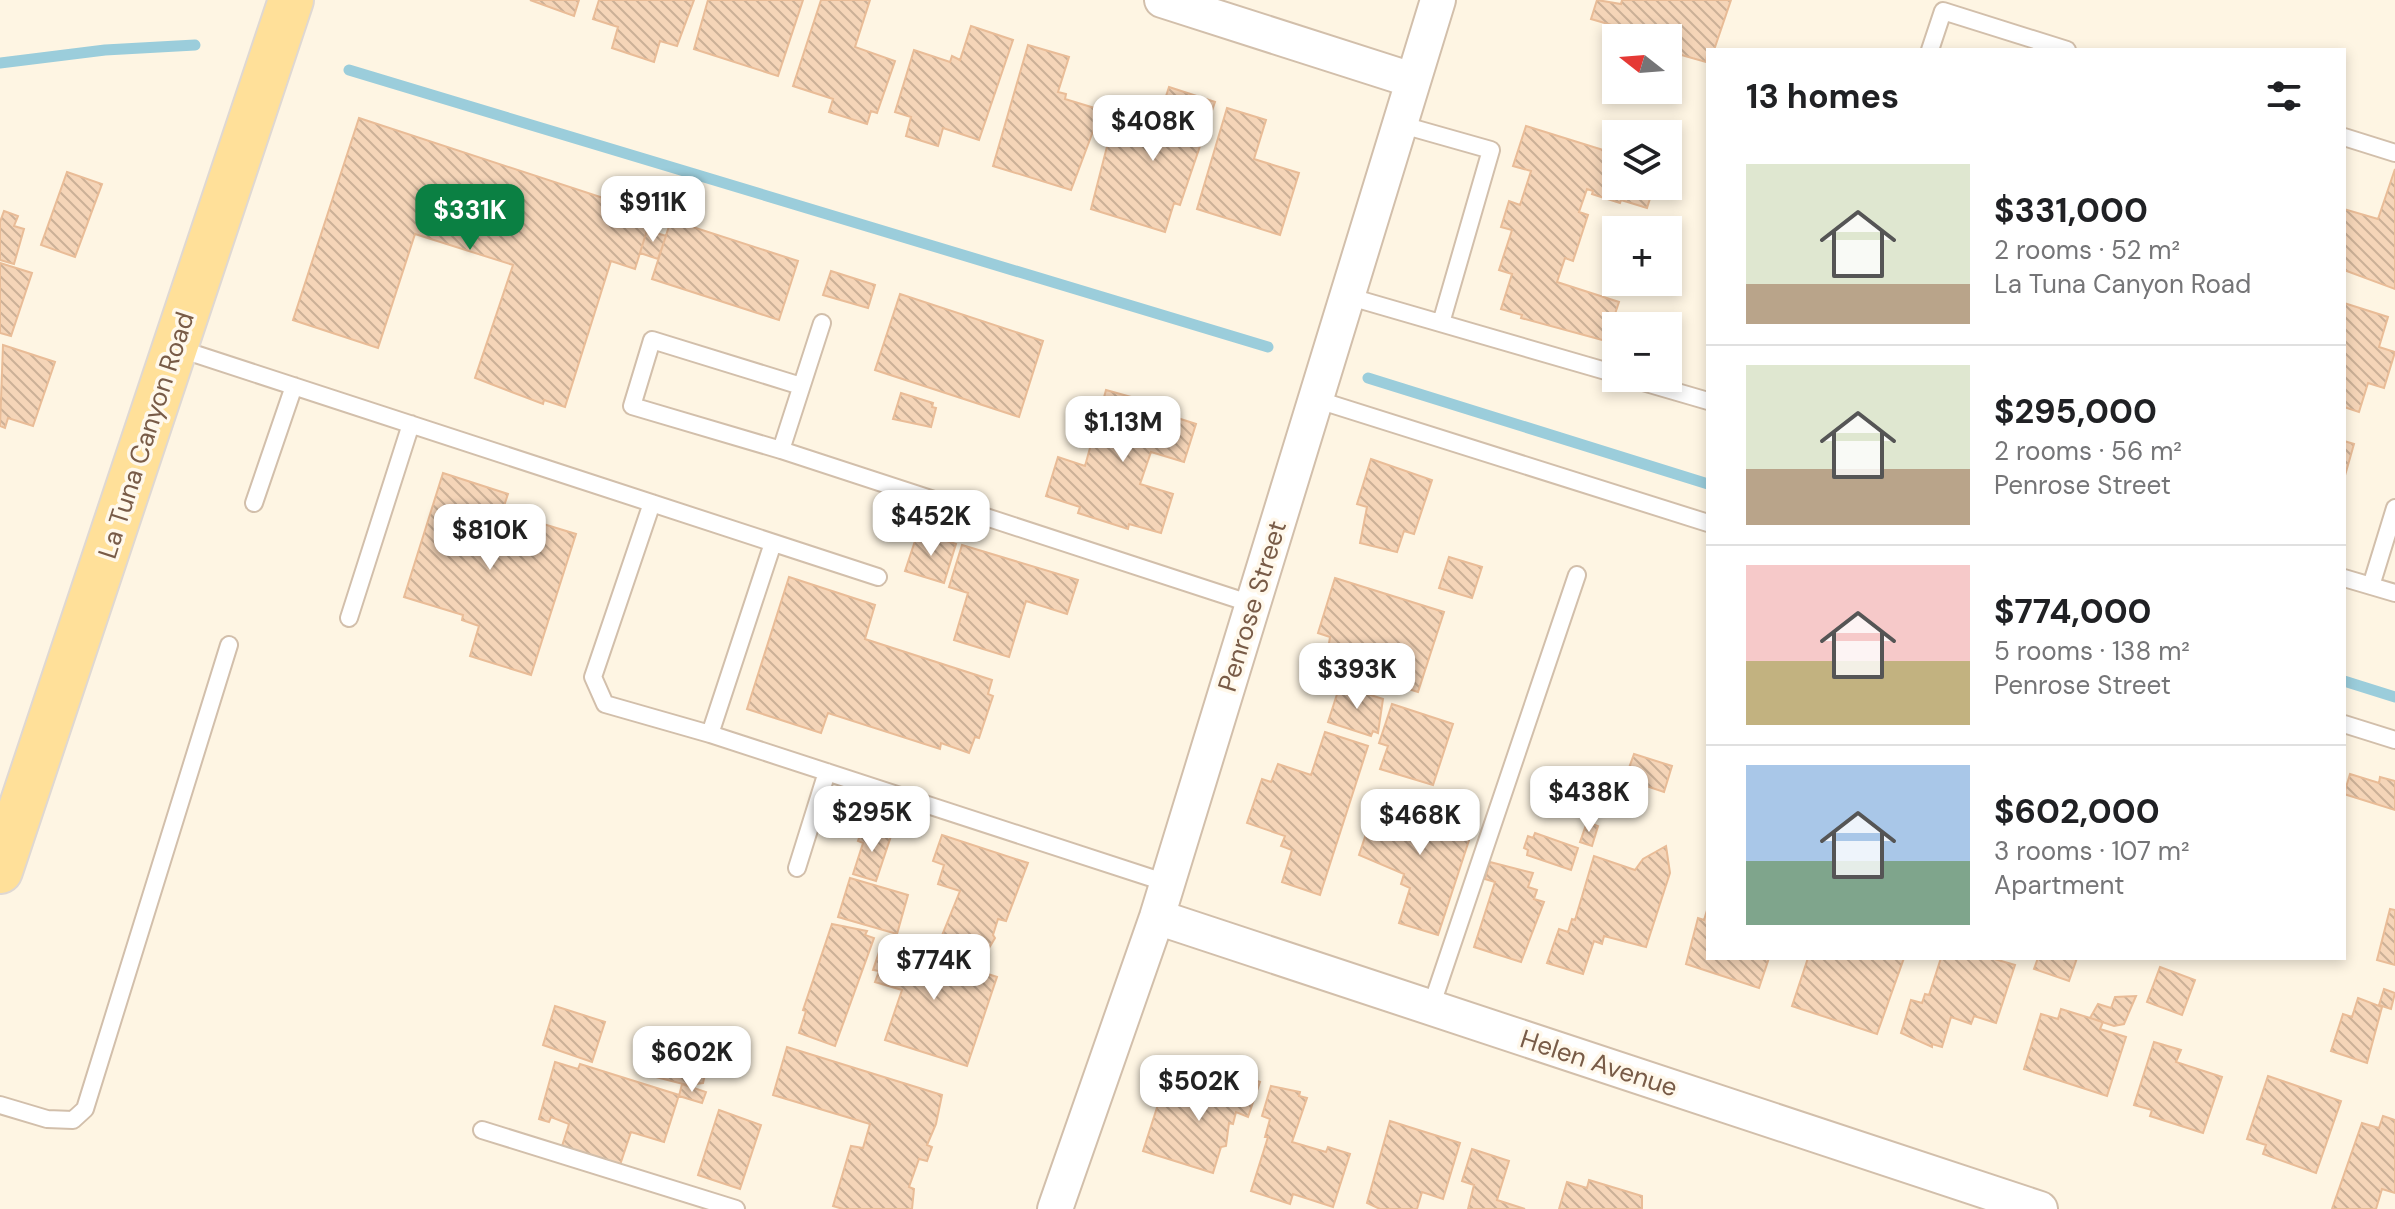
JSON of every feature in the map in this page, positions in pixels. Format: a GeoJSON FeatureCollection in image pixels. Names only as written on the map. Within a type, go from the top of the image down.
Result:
{"type":"FeatureCollection","features":[{"type":"Feature","properties":{"kind":"main road","name":"La Tuna Canyon Road"},"geometry":{"type":"LineString","coordinates":[[0,871],[291,0]]}},
{"type":"Feature","properties":{"kind":"street"},"geometry":{"type":"LineString","coordinates":[[1162,0],[1412,80]]}},
{"type":"Feature","properties":{"kind":"street","name":"Penrose Street"},"geometry":{"type":"LineString","coordinates":[[1055,1209],[1157,917],[1438,0]]}},
{"type":"Feature","properties":{"kind":"street","name":"Helen Avenue"},"geometry":{"type":"LineString","coordinates":[[1157,917],[2040,1209]]}},
{"type":"Feature","properties":{"kind":"lane"},"geometry":{"type":"LineString","coordinates":[[1931,48],[1943,11],[2061,48]]}},
{"type":"Feature","properties":{"kind":"lane"},"geometry":{"type":"LineString","coordinates":[[1399,124],[1491,150],[1441,323]]}},
{"type":"Feature","properties":{"kind":"lane"},"geometry":{"type":"LineString","coordinates":[[2346,138],[2395,153]]}},
{"type":"Feature","properties":{"kind":"lane"},"geometry":{"type":"LineString","coordinates":[[1347,296],[1602,370]]}},
{"type":"Feature","properties":{"kind":"lane"},"geometry":{"type":"LineString","coordinates":[[781,450],[822,323]]}},
{"type":"Feature","properties":{"kind":"lane"},"geometry":{"type":"LineString","coordinates":[[801,386],[652,340],[632,406],[781,450],[1252,604]]}},
{"type":"Feature","properties":{"kind":"lane"},"geometry":{"type":"LineString","coordinates":[[175,347],[878,577]]}},
{"type":"Feature","properties":{"kind":"lane"},"geometry":{"type":"LineString","coordinates":[[254,503],[294,386]]}},
{"type":"Feature","properties":{"kind":"lane"},"geometry":{"type":"LineString","coordinates":[[1677,392],[1706,400]]}},
{"type":"Feature","properties":{"kind":"lane"},"geometry":{"type":"LineString","coordinates":[[1315,399],[1706,522]]}},
{"type":"Feature","properties":{"kind":"lane"},"geometry":{"type":"LineString","coordinates":[[349,618],[411,424]]}},
{"type":"Feature","properties":{"kind":"lane"},"geometry":{"type":"LineString","coordinates":[[652,503],[593,677],[605,704],[710,734],[1167,883]]}},
{"type":"Feature","properties":{"kind":"lane"},"geometry":{"type":"LineString","coordinates":[[2371,586],[2395,508]]}},
{"type":"Feature","properties":{"kind":"lane"},"geometry":{"type":"LineString","coordinates":[[710,734],[773,543]]}},
{"type":"Feature","properties":{"kind":"lane"},"geometry":{"type":"LineString","coordinates":[[1431,1007],[1577,575]]}},
{"type":"Feature","properties":{"kind":"lane"},"geometry":{"type":"LineString","coordinates":[[2346,579],[2395,593]]}},
{"type":"Feature","properties":{"kind":"lane"},"geometry":{"type":"LineString","coordinates":[[0,1105],[47,1119],[73,1120],[85,1109],[229,645]]}},
{"type":"Feature","properties":{"kind":"lane"},"geometry":{"type":"LineString","coordinates":[[2346,725],[2395,740]]}},
{"type":"Feature","properties":{"kind":"lane"},"geometry":{"type":"LineString","coordinates":[[797,868],[827,772]]}},
{"type":"Feature","properties":{"kind":"lane"},"geometry":{"type":"LineString","coordinates":[[482,1130],[736,1209]]}},
{"type":"Feature","properties":{"kind":"building"},"geometry":{"type":"Polygon","coordinates":[[[530,0],[579,0],[574,16],[530,0]]]}},
{"type":"Feature","properties":{"kind":"building"},"geometry":{"type":"Polygon","coordinates":[[[599,0],[694,0],[677,46],[660,41],[654,62],[612,48],[618,27],[593,19],[599,0]]]}},
{"type":"Feature","properties":{"kind":"building"},"geometry":{"type":"Polygon","coordinates":[[[708,0],[803,0],[778,76],[694,49],[708,0]]]}},
{"type":"Feature","properties":{"kind":"building"},"geometry":{"type":"Polygon","coordinates":[[[821,0],[870,0],[855,47],[895,61],[877,113],[871,111],[867,124],[829,112],[833,99],[793,86],[821,0]]]}},
{"type":"Feature","properties":{"kind":"building"},"geometry":{"type":"Polygon","coordinates":[[[1597,0],[1621,4],[1622,0],[1731,0],[1715,48],[1706,48],[1706,62],[1682,55],[1682,24],[1608,24],[1591,19],[1597,0]]]}},
{"type":"Feature","properties":{"kind":"building"},"geometry":{"type":"Polygon","coordinates":[[[971,26],[1013,40],[979,140],[943,128],[938,146],[906,136],[911,117],[895,112],[914,50],[950,62],[952,56],[960,60],[971,26]]]}},
{"type":"Feature","properties":{"kind":"building"},"geometry":{"type":"Polygon","coordinates":[[[1028,45],[1069,57],[1058,92],[1066,94],[1065,99],[1101,110],[1071,190],[993,166],[1028,45]]]}},
{"type":"Feature","properties":{"kind":"building"},"geometry":{"type":"Polygon","coordinates":[[[1169,87],[1215,102],[1180,205],[1174,203],[1165,232],[1091,209],[1112,127],[1152,139],[1169,87]]]}},
{"type":"Feature","properties":{"kind":"building"},"geometry":{"type":"Polygon","coordinates":[[[1227,108],[1266,120],[1254,159],[1299,173],[1280,235],[1197,209],[1227,108]]]}},
{"type":"Feature","properties":{"kind":"building"},"geometry":{"type":"Polygon","coordinates":[[[359,118],[652,214],[635,269],[611,261],[565,407],[544,400],[543,404],[475,378],[513,265],[415,234],[378,348],[293,320],[359,118]]]}},
{"type":"Feature","properties":{"kind":"building"},"geometry":{"type":"Polygon","coordinates":[[[1526,126],[1602,150],[1602,197],[1587,189],[1579,212],[1588,215],[1573,261],[1565,258],[1557,282],[1619,302],[1616,312],[1602,312],[1602,340],[1521,318],[1522,315],[1501,309],[1512,274],[1499,270],[1512,230],[1501,227],[1509,201],[1520,205],[1531,171],[1513,166],[1526,126]]]}},
{"type":"Feature","properties":{"kind":"building"},"geometry":{"type":"Polygon","coordinates":[[[2395,169],[2395,289],[2346,271],[2346,210],[2378,219],[2395,169]]]}},
{"type":"Feature","properties":{"kind":"building"},"geometry":{"type":"Polygon","coordinates":[[[67,172],[102,184],[75,257],[41,245],[67,172]]]}},
{"type":"Feature","properties":{"kind":"building"},"geometry":{"type":"Polygon","coordinates":[[[1621,200],[1650,200],[1647,208],[1621,200]]]}},
{"type":"Feature","properties":{"kind":"building"},"geometry":{"type":"Polygon","coordinates":[[[4,211],[18,216],[14,226],[24,229],[14,264],[0,260],[0,222],[4,211]]]}},
{"type":"Feature","properties":{"kind":"building"},"geometry":{"type":"Polygon","coordinates":[[[671,220],[798,261],[779,320],[652,279],[671,220]]]}},
{"type":"Feature","properties":{"kind":"building"},"geometry":{"type":"Polygon","coordinates":[[[647,230],[666,236],[658,259],[640,253],[647,230]]]}},
{"type":"Feature","properties":{"kind":"building"},"geometry":{"type":"Polygon","coordinates":[[[0,263],[32,273],[11,336],[0,333],[0,263]]]}},
{"type":"Feature","properties":{"kind":"building"},"geometry":{"type":"Polygon","coordinates":[[[831,271],[875,285],[868,308],[823,295],[831,271]]]}},
{"type":"Feature","properties":{"kind":"building"},"geometry":{"type":"Polygon","coordinates":[[[900,294],[1043,341],[1019,417],[875,370],[900,294]]]}},
{"type":"Feature","properties":{"kind":"building"},"geometry":{"type":"Polygon","coordinates":[[[2346,304],[2388,317],[2379,347],[2395,352],[2384,388],[2368,383],[2359,412],[2346,408],[2346,304]]]}},
{"type":"Feature","properties":{"kind":"building"},"geometry":{"type":"Polygon","coordinates":[[[3,345],[55,362],[33,426],[8,418],[5,428],[0,426],[3,345]]]}},
{"type":"Feature","properties":{"kind":"building"},"geometry":{"type":"Polygon","coordinates":[[[1106,390],[1167,407],[1165,414],[1196,424],[1184,462],[1151,452],[1140,484],[1173,494],[1161,533],[1129,524],[1128,529],[1078,513],[1080,507],[1046,496],[1058,457],[1085,466],[1106,390]]]}},
{"type":"Feature","properties":{"kind":"building"},"geometry":{"type":"Polygon","coordinates":[[[901,393],[933,403],[932,407],[936,408],[931,427],[893,419],[901,393]]]}},
{"type":"Feature","properties":{"kind":"building"},"geometry":{"type":"Polygon","coordinates":[[[2346,442],[2354,444],[2346,472],[2346,442]]]}},
{"type":"Feature","properties":{"kind":"building"},"geometry":{"type":"Polygon","coordinates":[[[1371,459],[1432,480],[1414,534],[1404,531],[1397,552],[1360,543],[1367,507],[1357,504],[1371,459]]]}},
{"type":"Feature","properties":{"kind":"building"},"geometry":{"type":"Polygon","coordinates":[[[443,473],[508,494],[496,530],[508,534],[514,515],[576,534],[531,675],[470,656],[479,626],[462,620],[463,615],[404,597],[443,473]]]}},
{"type":"Feature","properties":{"kind":"building"},"geometry":{"type":"Polygon","coordinates":[[[918,532],[956,544],[944,583],[905,571],[918,532]]]}},
{"type":"Feature","properties":{"kind":"building"},"geometry":{"type":"Polygon","coordinates":[[[962,545],[1078,580],[1067,614],[1026,601],[1009,657],[954,640],[968,593],[949,587],[962,545]]]}},
{"type":"Feature","properties":{"kind":"building"},"geometry":{"type":"Polygon","coordinates":[[[1449,557],[1482,567],[1472,598],[1439,588],[1449,557]]]}},
{"type":"Feature","properties":{"kind":"building"},"geometry":{"type":"Polygon","coordinates":[[[789,577],[875,605],[865,639],[992,680],[988,694],[993,696],[979,738],[975,737],[969,753],[941,743],[940,749],[828,713],[821,733],[747,709],[789,577]]]}},
{"type":"Feature","properties":{"kind":"building"},"geometry":{"type":"Polygon","coordinates":[[[1335,578],[1444,612],[1418,692],[1383,681],[1381,687],[1325,669],[1330,637],[1318,633],[1335,578]]]}},
{"type":"Feature","properties":{"kind":"building"},"geometry":{"type":"Polygon","coordinates":[[[1340,685],[1383,699],[1378,733],[1373,731],[1371,736],[1328,722],[1340,685]]]}},
{"type":"Feature","properties":{"kind":"building"},"geometry":{"type":"Polygon","coordinates":[[[1392,704],[1453,724],[1433,785],[1380,769],[1388,746],[1379,743],[1392,704]]]}},
{"type":"Feature","properties":{"kind":"building"},"geometry":{"type":"Polygon","coordinates":[[[1325,732],[1368,746],[1320,895],[1282,882],[1292,850],[1281,846],[1285,836],[1247,823],[1262,779],[1271,782],[1278,764],[1311,775],[1325,732]]]}},
{"type":"Feature","properties":{"kind":"building"},"geometry":{"type":"Polygon","coordinates":[[[1634,754],[1672,766],[1664,792],[1625,779],[1634,754]]]}},
{"type":"Feature","properties":{"kind":"building"},"geometry":{"type":"Polygon","coordinates":[[[1588,769],[1603,774],[1596,796],[1581,789],[1588,769]]]}},
{"type":"Feature","properties":{"kind":"building"},"geometry":{"type":"Polygon","coordinates":[[[2350,774],[2379,783],[2380,777],[2395,781],[2395,810],[2346,795],[2350,774]]]}},
{"type":"Feature","properties":{"kind":"building"},"geometry":{"type":"Polygon","coordinates":[[[1411,802],[1476,819],[1438,935],[1399,923],[1410,888],[1401,884],[1404,874],[1359,855],[1376,804],[1406,813],[1411,802]]]}},
{"type":"Feature","properties":{"kind":"building"},"geometry":{"type":"Polygon","coordinates":[[[1587,822],[1598,826],[1592,846],[1580,842],[1587,822]]]}},
{"type":"Feature","properties":{"kind":"building"},"geometry":{"type":"Polygon","coordinates":[[[868,828],[891,836],[876,881],[853,874],[863,843],[858,841],[860,835],[865,836],[868,828]]]}},
{"type":"Feature","properties":{"kind":"building"},"geometry":{"type":"Polygon","coordinates":[[[1535,833],[1578,848],[1571,870],[1527,855],[1528,850],[1524,848],[1528,836],[1533,838],[1535,833]]]}},
{"type":"Feature","properties":{"kind":"building"},"geometry":{"type":"Polygon","coordinates":[[[942,835],[1028,863],[1006,921],[998,919],[993,935],[995,938],[986,953],[941,938],[960,891],[938,884],[944,865],[933,861],[942,835]]]}},
{"type":"Feature","properties":{"kind":"building"},"geometry":{"type":"Polygon","coordinates":[[[1666,846],[1670,873],[1646,947],[1604,936],[1602,944],[1594,941],[1583,974],[1547,963],[1559,929],[1568,932],[1572,919],[1575,920],[1594,856],[1635,870],[1643,859],[1666,846]]]}},
{"type":"Feature","properties":{"kind":"building"},"geometry":{"type":"Polygon","coordinates":[[[1490,862],[1533,873],[1528,887],[1537,890],[1534,899],[1544,902],[1521,962],[1474,947],[1495,882],[1485,879],[1490,862]]]}},
{"type":"Feature","properties":{"kind":"building"},"geometry":{"type":"Polygon","coordinates":[[[850,878],[908,895],[897,934],[838,917],[850,878]]]}},
{"type":"Feature","properties":{"kind":"building"},"geometry":{"type":"Polygon","coordinates":[[[2390,909],[2395,910],[2395,965],[2377,960],[2390,909]]]}},
{"type":"Feature","properties":{"kind":"building"},"geometry":{"type":"Polygon","coordinates":[[[1706,914],[1706,960],[1768,960],[1759,988],[1686,964],[1698,918],[1704,920],[1706,914]]]}},
{"type":"Feature","properties":{"kind":"building"},"geometry":{"type":"Polygon","coordinates":[[[832,924],[867,931],[865,935],[874,938],[835,1046],[799,1033],[806,1011],[803,1010],[832,924]]]}},
{"type":"Feature","properties":{"kind":"building"},"geometry":{"type":"Polygon","coordinates":[[[883,940],[997,977],[967,1066],[885,1040],[902,990],[875,982],[879,971],[873,970],[883,940]]]}},
{"type":"Feature","properties":{"kind":"building"},"geometry":{"type":"Polygon","coordinates":[[[1807,960],[1903,960],[1877,1034],[1792,1006],[1807,960]]]}},
{"type":"Feature","properties":{"kind":"building"},"geometry":{"type":"Polygon","coordinates":[[[1940,960],[1998,960],[2015,965],[1996,1023],[1974,1016],[1971,1024],[1951,1017],[1942,1047],[1932,1044],[1932,1047],[1901,1033],[1911,1000],[1922,1003],[1925,994],[1929,995],[1940,960]]]}},
{"type":"Feature","properties":{"kind":"building"},"geometry":{"type":"Polygon","coordinates":[[[2037,960],[2076,960],[2069,981],[2034,969],[2037,960]]]}},
{"type":"Feature","properties":{"kind":"building"},"geometry":{"type":"Polygon","coordinates":[[[2160,967],[2195,980],[2182,1015],[2147,1002],[2160,967]]]}},
{"type":"Feature","properties":{"kind":"building"},"geometry":{"type":"Polygon","coordinates":[[[2384,989],[2395,993],[2391,1009],[2379,1005],[2384,989]]]}},
{"type":"Feature","properties":{"kind":"building"},"geometry":{"type":"Polygon","coordinates":[[[2136,996],[2124,1024],[2114,1026],[2090,1018],[2098,1004],[2111,1008],[2115,997],[2136,996]]]}},
{"type":"Feature","properties":{"kind":"building"},"geometry":{"type":"Polygon","coordinates":[[[2358,998],[2382,1007],[2367,1063],[2331,1051],[2343,1014],[2352,1017],[2358,998]]]}},
{"type":"Feature","properties":{"kind":"building"},"geometry":{"type":"Polygon","coordinates":[[[555,1006],[605,1022],[592,1062],[543,1045],[555,1006]]]}},
{"type":"Feature","properties":{"kind":"building"},"geometry":{"type":"Polygon","coordinates":[[[2061,1009],[2103,1022],[2100,1029],[2126,1037],[2107,1096],[2024,1069],[2041,1014],[2058,1019],[2061,1009]]]}},
{"type":"Feature","properties":{"kind":"building"},"geometry":{"type":"Polygon","coordinates":[[[2154,1042],[2181,1050],[2176,1062],[2222,1077],[2203,1133],[2150,1116],[2152,1110],[2134,1105],[2154,1042]]]}},
{"type":"Feature","properties":{"kind":"building"},"geometry":{"type":"Polygon","coordinates":[[[787,1047],[942,1095],[936,1124],[927,1145],[932,1147],[927,1161],[919,1159],[909,1187],[914,1189],[912,1209],[843,1209],[833,1206],[851,1146],[863,1148],[870,1124],[773,1095],[787,1047]]]}},
{"type":"Feature","properties":{"kind":"building"},"geometry":{"type":"Polygon","coordinates":[[[657,1057],[706,1070],[703,1083],[687,1085],[652,1076],[657,1057]]]}},
{"type":"Feature","properties":{"kind":"building"},"geometry":{"type":"Polygon","coordinates":[[[555,1062],[578,1069],[580,1064],[679,1095],[664,1142],[631,1132],[620,1165],[562,1146],[569,1124],[551,1117],[549,1122],[539,1119],[555,1062]]]}},
{"type":"Feature","properties":{"kind":"building"},"geometry":{"type":"Polygon","coordinates":[[[1227,1071],[1260,1082],[1248,1117],[1236,1112],[1233,1124],[1229,1123],[1226,1146],[1221,1147],[1213,1173],[1143,1151],[1162,1092],[1185,1100],[1188,1093],[1216,1103],[1227,1071]]]}},
{"type":"Feature","properties":{"kind":"building"},"geometry":{"type":"Polygon","coordinates":[[[2268,1076],[2341,1101],[2316,1173],[2263,1154],[2266,1145],[2247,1139],[2268,1076]]]}},
{"type":"Feature","properties":{"kind":"building"},"geometry":{"type":"Polygon","coordinates":[[[682,1084],[706,1092],[702,1103],[679,1096],[682,1084]]]}},
{"type":"Feature","properties":{"kind":"building"},"geometry":{"type":"Polygon","coordinates":[[[1271,1086],[1300,1092],[1299,1096],[1307,1098],[1292,1142],[1326,1152],[1328,1147],[1350,1154],[1333,1207],[1293,1194],[1290,1204],[1251,1191],[1268,1137],[1265,1137],[1270,1119],[1262,1116],[1271,1086]]]}},
{"type":"Feature","properties":{"kind":"building"},"geometry":{"type":"Polygon","coordinates":[[[719,1110],[761,1125],[740,1189],[698,1175],[719,1110]]]}},
{"type":"Feature","properties":{"kind":"building"},"geometry":{"type":"Polygon","coordinates":[[[2383,1116],[2395,1120],[2395,1193],[2382,1189],[2376,1209],[2332,1209],[2362,1123],[2379,1128],[2383,1116]]]}},
{"type":"Feature","properties":{"kind":"building"},"geometry":{"type":"Polygon","coordinates":[[[1390,1121],[1460,1143],[1443,1199],[1422,1192],[1417,1209],[1380,1209],[1367,1203],[1390,1121]]]}},
{"type":"Feature","properties":{"kind":"building"},"geometry":{"type":"Polygon","coordinates":[[[1472,1149],[1509,1161],[1497,1200],[1525,1209],[1468,1209],[1474,1185],[1462,1181],[1472,1149]]]}},
{"type":"Feature","properties":{"kind":"building"},"geometry":{"type":"Polygon","coordinates":[[[1589,1180],[1642,1196],[1642,1209],[1559,1209],[1567,1182],[1587,1188],[1589,1180]]]}},
{"type":"Feature","properties":{"kind":"waterway"},"geometry":{"type":"LineString","coordinates":[[0,63],[105,50],[195,45]]}},
{"type":"Feature","properties":{"kind":"waterway"},"geometry":{"type":"LineString","coordinates":[[349,70],[1268,347]]}},
{"type":"Feature","properties":{"kind":"waterway"},"geometry":{"type":"LineString","coordinates":[[1368,378],[1706,483]]}},
{"type":"Feature","properties":{"kind":"waterway"},"geometry":{"type":"LineString","coordinates":[[2346,682],[2395,697]]}}]}
